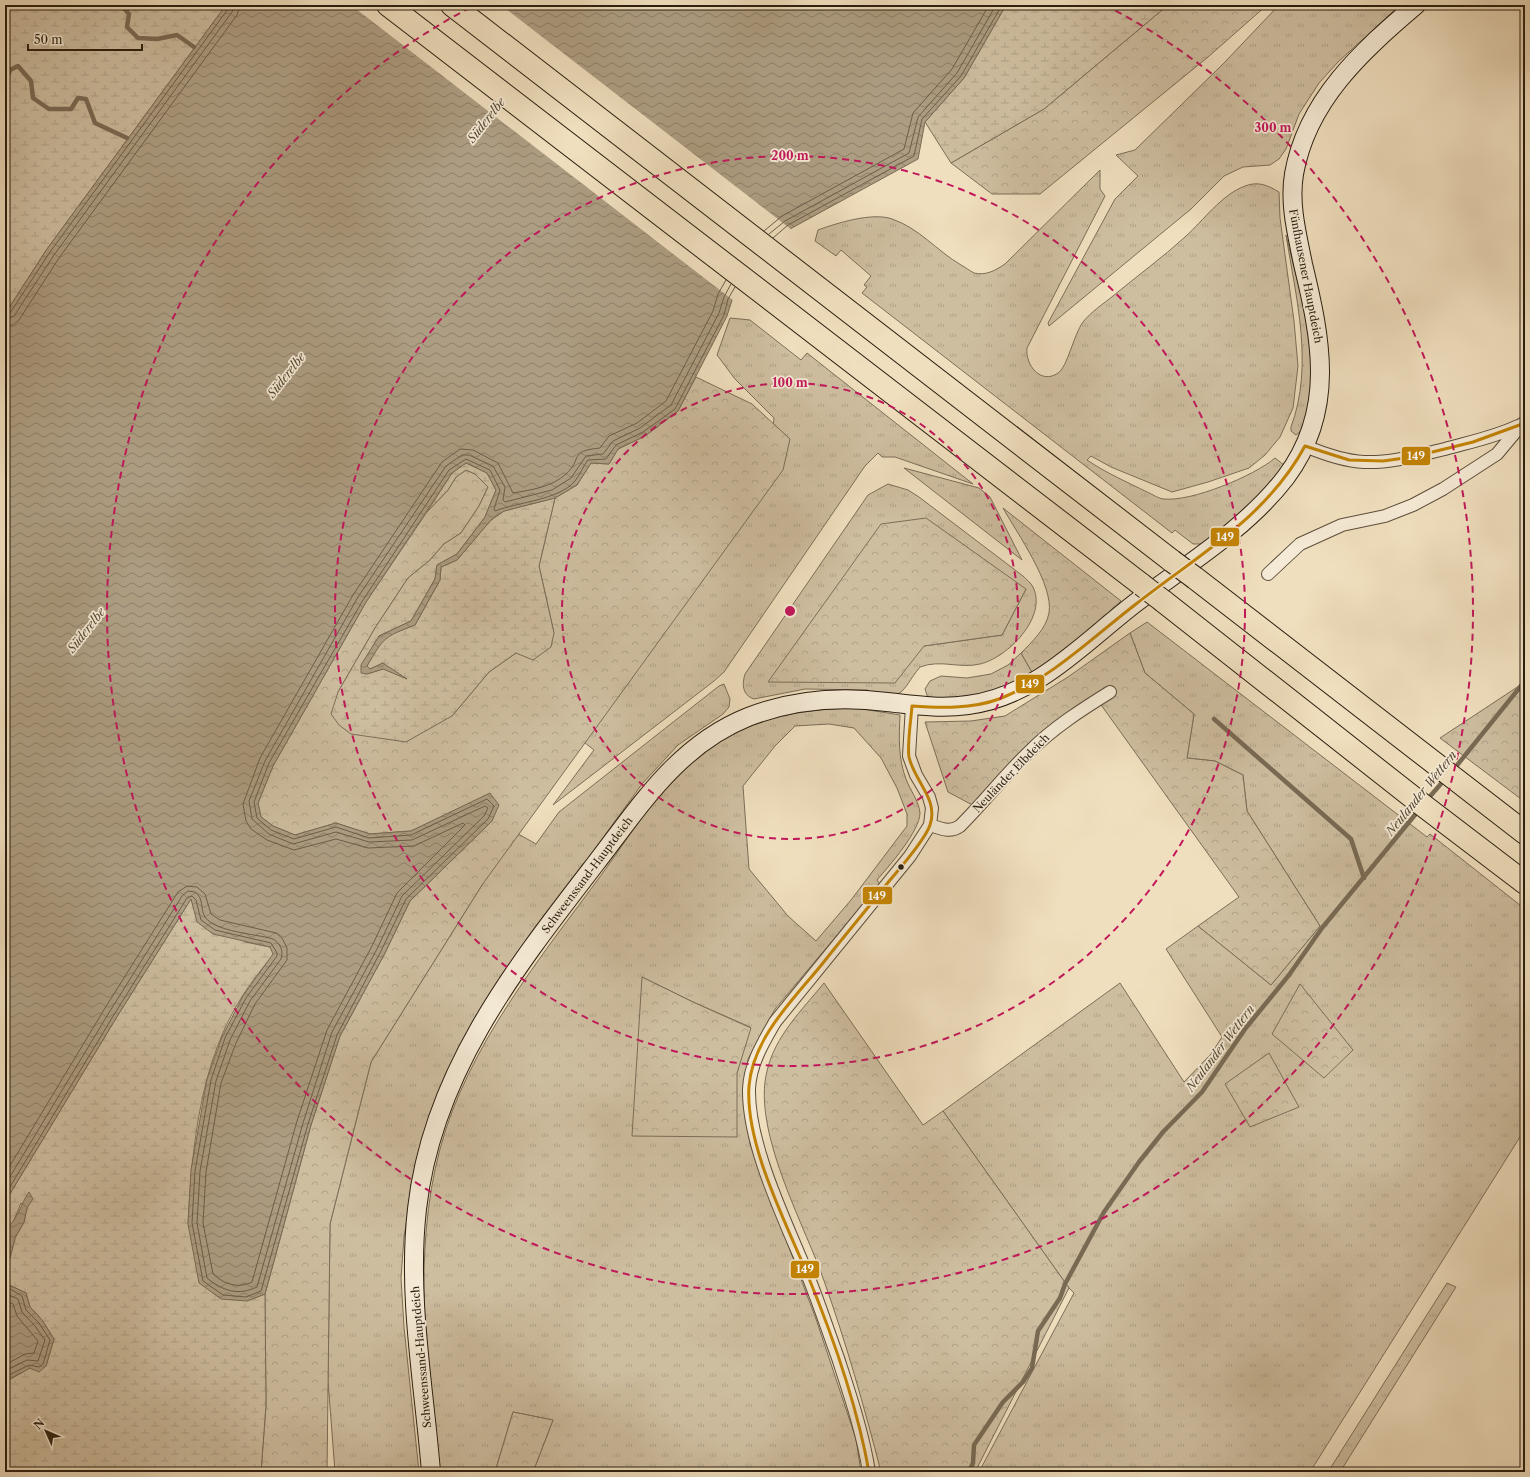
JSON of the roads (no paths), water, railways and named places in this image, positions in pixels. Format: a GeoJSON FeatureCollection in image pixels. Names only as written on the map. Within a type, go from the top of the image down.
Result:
{"type":"FeatureCollection","features":[{"type":"Feature","properties":{"kind":"highway"},"geometry":{"type":"LineString","coordinates":[[388,5],[1163,601],[1420,803],[1525,883]]}},
{"type":"Feature","properties":{"kind":"highway"},"geometry":{"type":"LineString","coordinates":[[452,5],[1525,832]]}},
{"type":"Feature","properties":{"kind":"street","name":"Fünfhausener Hauptdeich"},"geometry":{"type":"LineString","coordinates":[[1305,446],[1314,422],[1320,390],[1321,358],[1316,320],[1295,226],[1292,201],[1294,176],[1301,148],[1312,120],[1325,97],[1342,74],[1416,5]]}},
{"type":"Feature","properties":{"kind":"street"},"geometry":{"type":"LineString","coordinates":[[1305,446],[1324,454],[1346,460],[1364,462],[1385,461],[1407,458],[1488,438],[1524,424]]}},
{"type":"Feature","properties":{"kind":"street"},"geometry":{"type":"LineString","coordinates":[[1268,574],[1300,544],[1342,525],[1392,514],[1443,489],[1497,454],[1524,424]]}},
{"type":"Feature","properties":{"kind":"street","name":"Schweenssand-Hauptdeich"},"geometry":{"type":"LineString","coordinates":[[431,1472],[414,1286],[416,1211],[428,1146],[450,1082],[488,1012],[548,925],[643,803],[686,754],[717,732],[747,718],[786,705],[822,700],[855,699],[938,708],[997,700],[1028,686],[1059,666],[1130,608],[1231,531],[1259,507],[1285,479],[1305,446]]}},
{"type":"Feature","properties":{"kind":"street","name":"Neuländer Elbdeich"},"geometry":{"type":"LineString","coordinates":[[930,825],[945,830],[954,830],[960,826],[1028,752],[1053,730],[1110,692]]}},
{"type":"Feature","properties":{"kind":"street"},"geometry":{"type":"LineString","coordinates":[[869,1472],[860,1430],[824,1318],[781,1212],[758,1144],[752,1115],[750,1088],[752,1068],[760,1047],[775,1022],[910,856],[930,825],[932,808],[929,797],[916,775],[909,756],[912,706]]}},
{"type":"Feature","properties":{"kind":"water","name":"Süderelbe"},"geometry":{"type":"Polygon","coordinates":[[[226,5],[1006,5],[964,78],[925,122],[918,159],[790,229],[758,255],[732,300],[727,316],[678,411],[645,436],[618,449],[609,464],[591,463],[577,485],[555,498],[504,511],[491,520],[457,560],[441,567],[440,580],[415,625],[397,632],[381,643],[367,666],[370,669],[383,663],[407,679],[383,669],[367,674],[361,673],[361,665],[379,636],[411,621],[435,579],[437,565],[457,554],[485,517],[496,490],[487,473],[466,463],[452,473],[366,602],[273,766],[258,803],[261,817],[273,826],[295,835],[336,823],[370,834],[411,831],[490,793],[499,805],[492,821],[410,901],[385,953],[340,1036],[311,1125],[265,1294],[247,1301],[221,1299],[199,1283],[188,1224],[191,1170],[207,1079],[222,1037],[243,996],[273,954],[270,947],[213,934],[197,922],[191,899],[118,1015],[5,1202],[5,314],[47,249],[226,5]]]}},
{"type":"Feature","properties":{"kind":"water"},"geometry":{"type":"Polygon","coordinates":[[[29,1192],[33,1199],[27,1208],[24,1222],[15,1238],[10,1258],[5,1262],[5,1229],[13,1222],[29,1192]]]}},
{"type":"Feature","properties":{"kind":"water"},"geometry":{"type":"Polygon","coordinates":[[[5,1281],[9,1285],[26,1293],[30,1307],[42,1320],[54,1339],[46,1366],[39,1372],[30,1368],[5,1382],[5,1281]]]}},
{"type":"Feature","properties":{"kind":"waterway"},"geometry":{"type":"LineString","coordinates":[[121,5],[129,14],[127,27],[138,38],[157,39],[177,35],[194,47]]}},
{"type":"Feature","properties":{"kind":"waterway"},"geometry":{"type":"LineString","coordinates":[[5,84],[10,70],[18,66],[31,81],[33,98],[49,109],[71,109],[78,98],[86,99],[95,123],[127,138]]}},
{"type":"Feature","properties":{"kind":"waterway","name":"Neulander Wettern"},"geometry":{"type":"LineString","coordinates":[[1454,769],[1525,681]]}},
{"type":"Feature","properties":{"kind":"waterway"},"geometry":{"type":"LineString","coordinates":[[1214,719],[1351,839],[1364,878]]}},
{"type":"Feature","properties":{"kind":"waterway","name":"Neulander Wettern"},"geometry":{"type":"LineString","coordinates":[[1426,801],[1446,778]]}},
{"type":"Feature","properties":{"kind":"waterway","name":"Neulander Wettern"},"geometry":{"type":"LineString","coordinates":[[969,1472],[973,1463],[974,1445],[1003,1402],[1023,1382],[1032,1368],[1038,1331],[1060,1298],[1065,1284],[1104,1212],[1139,1162],[1163,1132],[1202,1092],[1245,1029],[1289,975],[1322,928],[1419,810]]}}]}
